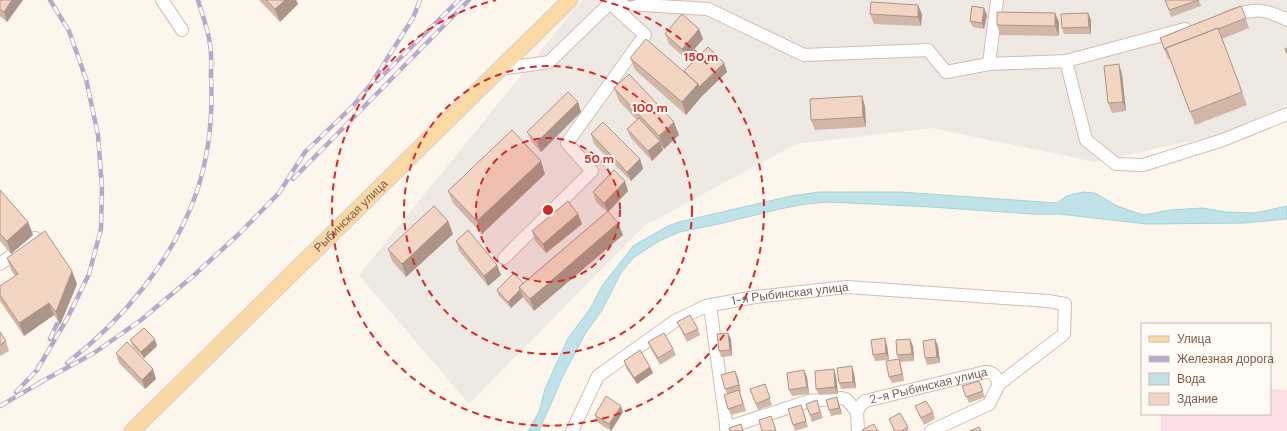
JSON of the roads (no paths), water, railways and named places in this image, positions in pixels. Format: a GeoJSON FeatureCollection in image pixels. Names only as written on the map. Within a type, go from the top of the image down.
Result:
{"type":"FeatureCollection","features":[{"type":"Feature","properties":{"kind":"main road","name":"Рыбинская улица"},"geometry":{"type":"LineString","coordinates":[[132,431],[570,0]]}},
{"type":"Feature","properties":{"kind":"street"},"geometry":{"type":"LineString","coordinates":[[162,0],[182,30]]}},
{"type":"Feature","properties":{"kind":"street"},"geometry":{"type":"LineString","coordinates":[[989,64],[997,0]]}},
{"type":"Feature","properties":{"kind":"street"},"geometry":{"type":"LineString","coordinates":[[500,69],[549,62],[610,3],[708,9],[804,55],[928,50],[946,72],[989,64],[1066,61],[1193,27]]}},
{"type":"Feature","properties":{"kind":"street"},"geometry":{"type":"LineString","coordinates":[[504,258],[592,172],[567,143],[645,34],[610,3]]}},
{"type":"Feature","properties":{"kind":"street"},"geometry":{"type":"LineString","coordinates":[[1215,20],[1252,10],[1273,12],[1287,20]]}},
{"type":"Feature","properties":{"kind":"street"},"geometry":{"type":"LineString","coordinates":[[1066,61],[1086,140],[1116,164],[1143,165],[1223,140],[1287,114]]}},
{"type":"Feature","properties":{"kind":"street"},"geometry":{"type":"LineString","coordinates":[[0,264],[35,238]]}},
{"type":"Feature","properties":{"kind":"street","name":"1-я Рыбинская улица"},"geometry":{"type":"LineString","coordinates":[[572,431],[598,376],[674,321],[706,306],[755,297],[847,287],[1048,301],[1064,304],[1064,334],[999,384]]}},
{"type":"Feature","properties":{"kind":"street"},"geometry":{"type":"LineString","coordinates":[[710,306],[727,430]]}},
{"type":"Feature","properties":{"kind":"street","name":"2-я Рыбинская улица"},"geometry":{"type":"LineString","coordinates":[[858,431],[857,412],[865,401],[985,372],[991,372],[996,376],[999,384]]}},
{"type":"Feature","properties":{"kind":"street"},"geometry":{"type":"LineString","coordinates":[[932,431],[989,404],[999,384]]}},
{"type":"Feature","properties":{"kind":"street","name":"2-я Рыбинская улица"},"geometry":{"type":"LineString","coordinates":[[727,430],[809,401],[842,398],[847,400],[857,412]]}},
{"type":"Feature","properties":{"kind":"water"},"geometry":{"type":"Polygon","coordinates":[[[819,192],[900,192],[1057,203],[1067,196],[1083,192],[1095,193],[1117,206],[1143,215],[1170,210],[1203,208],[1225,212],[1255,213],[1287,206],[1287,219],[1244,223],[1147,224],[1059,214],[1032,214],[829,202],[806,204],[780,209],[680,232],[659,241],[633,258],[621,273],[602,310],[585,334],[563,376],[539,431],[528,431],[539,412],[545,389],[568,338],[590,309],[602,286],[633,246],[668,226],[679,222],[791,196],[819,192]]]}},
{"type":"Feature","properties":{"kind":"railway"},"geometry":{"type":"LineString","coordinates":[[37,370],[68,317],[89,274],[101,229],[102,188],[98,135],[86,79],[69,31],[50,0]]}},
{"type":"Feature","properties":{"kind":"railway"},"geometry":{"type":"LineString","coordinates":[[67,363],[107,328],[144,288],[174,243],[196,194],[207,151],[211,121],[211,48],[198,0]]}},
{"type":"Feature","properties":{"kind":"railway"},"geometry":{"type":"LineString","coordinates":[[39,383],[94,353],[141,320],[192,277],[239,234],[279,193],[305,152],[353,106],[371,84],[413,18],[420,0]]}},
{"type":"Feature","properties":{"kind":"railway"},"geometry":{"type":"LineString","coordinates":[[377,81],[459,0]]}},
{"type":"Feature","properties":{"kind":"railway"},"geometry":{"type":"LineString","coordinates":[[293,179],[469,0]]}},
{"type":"Feature","properties":{"kind":"railway"},"geometry":{"type":"LineString","coordinates":[[50,339],[57,324]]}},
{"type":"Feature","properties":{"kind":"railway"},"geometry":{"type":"LineString","coordinates":[[16,392],[37,370],[39,365]]}},
{"type":"Feature","properties":{"kind":"railway"},"geometry":{"type":"LineString","coordinates":[[0,406],[43,381]]}}]}
